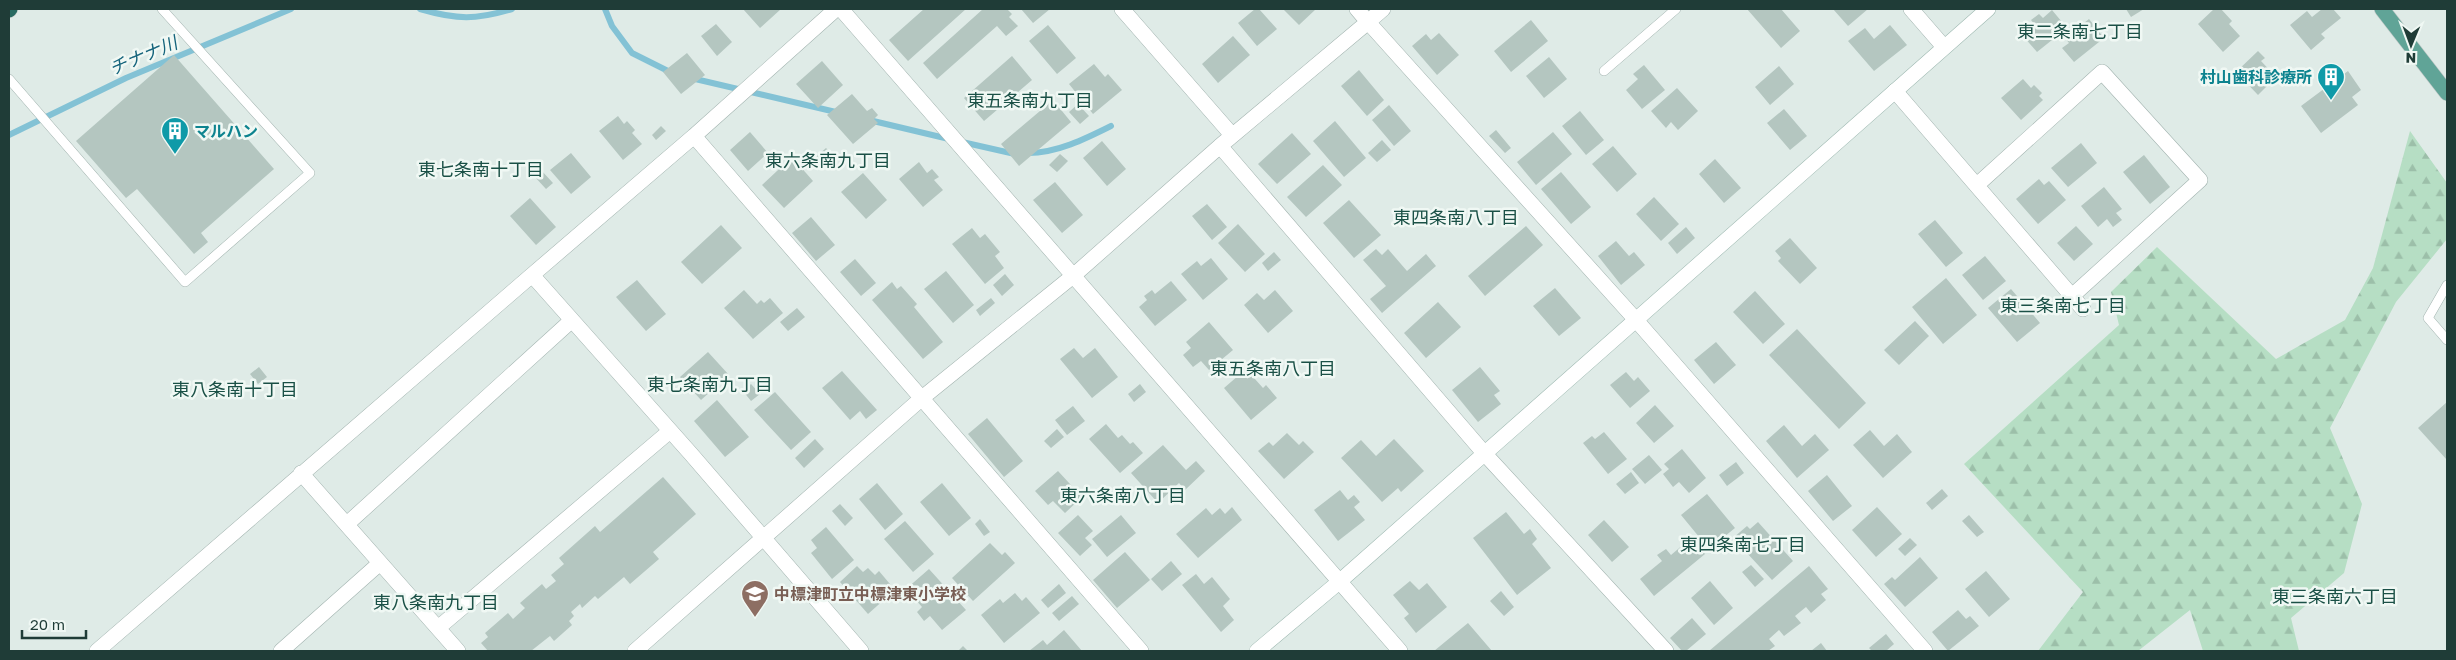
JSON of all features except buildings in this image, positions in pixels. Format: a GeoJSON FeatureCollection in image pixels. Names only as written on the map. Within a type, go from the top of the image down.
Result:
{"type":"FeatureCollection","features":[{"type":"Feature","properties":{"kind":"main road"},"geometry":{"type":"LineString","coordinates":[[2382,9],[2447,93]]}},
{"type":"Feature","properties":{"kind":"street"},"geometry":{"type":"LineString","coordinates":[[97,651],[301,473],[694,136],[836,9]]}},
{"type":"Feature","properties":{"kind":"street"},"geometry":{"type":"LineString","coordinates":[[841,9],[1400,651]]}},
{"type":"Feature","properties":{"kind":"street"},"geometry":{"type":"LineString","coordinates":[[1122,9],[1232,135]]}},
{"type":"Feature","properties":{"kind":"street"},"geometry":{"type":"LineString","coordinates":[[1356,9],[1636,320],[1925,651]]}},
{"type":"Feature","properties":{"kind":"street"},"geometry":{"type":"LineString","coordinates":[[635,651],[922,398],[1073,276],[1232,135],[1383,9]]}},
{"type":"Feature","properties":{"kind":"street"},"geometry":{"type":"LineString","coordinates":[[1911,9],[1944,47]]}},
{"type":"Feature","properties":{"kind":"street"},"geometry":{"type":"LineString","coordinates":[[1257,651],[1339,582],[1988,9]]}},
{"type":"Feature","properties":{"kind":"street"},"geometry":{"type":"LineString","coordinates":[[1977,185],[2102,72],[2200,180],[2072,296]]}},
{"type":"Feature","properties":{"kind":"street"},"geometry":{"type":"LineString","coordinates":[[1895,91],[2083,309]]}},
{"type":"Feature","properties":{"kind":"street"},"geometry":{"type":"LineString","coordinates":[[694,136],[1141,651]]}},
{"type":"Feature","properties":{"kind":"street"},"geometry":{"type":"LineString","coordinates":[[1220,146],[1484,453],[1666,651]]}},
{"type":"Feature","properties":{"kind":"street"},"geometry":{"type":"LineString","coordinates":[[532,275],[861,651]]}},
{"type":"Feature","properties":{"kind":"street"},"geometry":{"type":"LineString","coordinates":[[346,524],[572,320]]}},
{"type":"Feature","properties":{"kind":"street"},"geometry":{"type":"LineString","coordinates":[[438,628],[670,431]]}},
{"type":"Feature","properties":{"kind":"street"},"geometry":{"type":"LineString","coordinates":[[301,473],[438,628],[456,651]]}},
{"type":"Feature","properties":{"kind":"street"},"geometry":{"type":"LineString","coordinates":[[281,651],[380,563]]}},
{"type":"Feature","properties":{"kind":"lane"},"geometry":{"type":"LineString","coordinates":[[9,79],[185,282],[310,173],[162,9]]}},
{"type":"Feature","properties":{"kind":"lane"},"geometry":{"type":"LineString","coordinates":[[1604,71],[1676,9]]}},
{"type":"Feature","properties":{"kind":"lane"},"geometry":{"type":"LineString","coordinates":[[2447,285],[2428,318],[2447,340]]}},
{"type":"Feature","properties":{"kind":"green space"},"geometry":{"type":"Polygon","coordinates":[[[2410,131],[2447,183],[2447,239],[2396,302],[2330,428],[2362,504],[2344,573],[2291,618],[2299,651],[2203,651],[2190,610],[2138,651],[2038,651],[2083,592],[1964,464],[2119,325],[2111,292],[2157,247],[2276,359],[2345,320],[2373,268],[2410,131]]]}},
{"type":"Feature","properties":{"kind":"waterway","name":"チナナ川"},"geometry":{"type":"LineString","coordinates":[[9,135],[126,78],[291,9]]}},
{"type":"Feature","properties":{"kind":"waterway","name":"チナナ川"},"geometry":{"type":"LineString","coordinates":[[420,9],[456,17],[477,17],[512,9]]}},
{"type":"Feature","properties":{"kind":"waterway"},"geometry":{"type":"LineString","coordinates":[[605,9],[612,26],[632,53],[672,73]]}},
{"type":"Feature","properties":{"kind":"waterway"},"geometry":{"type":"LineString","coordinates":[[691,78],[840,113]]}},
{"type":"Feature","properties":{"kind":"waterway"},"geometry":{"type":"LineString","coordinates":[[869,120],[949,139]]}},
{"type":"Feature","properties":{"kind":"waterway"},"geometry":{"type":"LineString","coordinates":[[1028,153],[1060,148],[1111,126]]}},
{"type":"Feature","properties":{"kind":"waterway"},"geometry":{"type":"LineString","coordinates":[[962,142],[1015,154]]}},
{"type":"Feature","properties":{"kind":"place","name":"村山歯科診療所"},"geometry":{"type":"Point","coordinates":[2331,101]}},
{"type":"Feature","properties":{"kind":"place","name":"マルハン"},"geometry":{"type":"Point","coordinates":[175,155]}},
{"type":"Feature","properties":{"kind":"place","name":"中標津町立中標津東小学校"},"geometry":{"type":"Point","coordinates":[755,618]}},
{"type":"Feature","properties":{"kind":"district","name":"東二条南七丁目"},"geometry":{"type":"Point","coordinates":[2080,31]}},
{"type":"Feature","properties":{"kind":"district","name":"東五条南九丁目"},"geometry":{"type":"Point","coordinates":[1030,100]}},
{"type":"Feature","properties":{"kind":"district","name":"東六条南九丁目"},"geometry":{"type":"Point","coordinates":[828,160]}},
{"type":"Feature","properties":{"kind":"district","name":"東七条南十丁目"},"geometry":{"type":"Point","coordinates":[481,169]}},
{"type":"Feature","properties":{"kind":"district","name":"東四条南八丁目"},"geometry":{"type":"Point","coordinates":[1456,217]}},
{"type":"Feature","properties":{"kind":"district","name":"東三条南七丁目"},"geometry":{"type":"Point","coordinates":[2063,305]}},
{"type":"Feature","properties":{"kind":"district","name":"東五条南八丁目"},"geometry":{"type":"Point","coordinates":[1273,368]}},
{"type":"Feature","properties":{"kind":"district","name":"東七条南九丁目"},"geometry":{"type":"Point","coordinates":[710,384]}},
{"type":"Feature","properties":{"kind":"district","name":"東八条南十丁目"},"geometry":{"type":"Point","coordinates":[235,389]}},
{"type":"Feature","properties":{"kind":"district","name":"東六条南八丁目"},"geometry":{"type":"Point","coordinates":[1123,495]}},
{"type":"Feature","properties":{"kind":"district","name":"東四条南七丁目"},"geometry":{"type":"Point","coordinates":[1743,544]}},
{"type":"Feature","properties":{"kind":"district","name":"東三条南六丁目"},"geometry":{"type":"Point","coordinates":[2335,596]}},
{"type":"Feature","properties":{"kind":"district","name":"東八条南九丁目"},"geometry":{"type":"Point","coordinates":[436,602]}}]}
